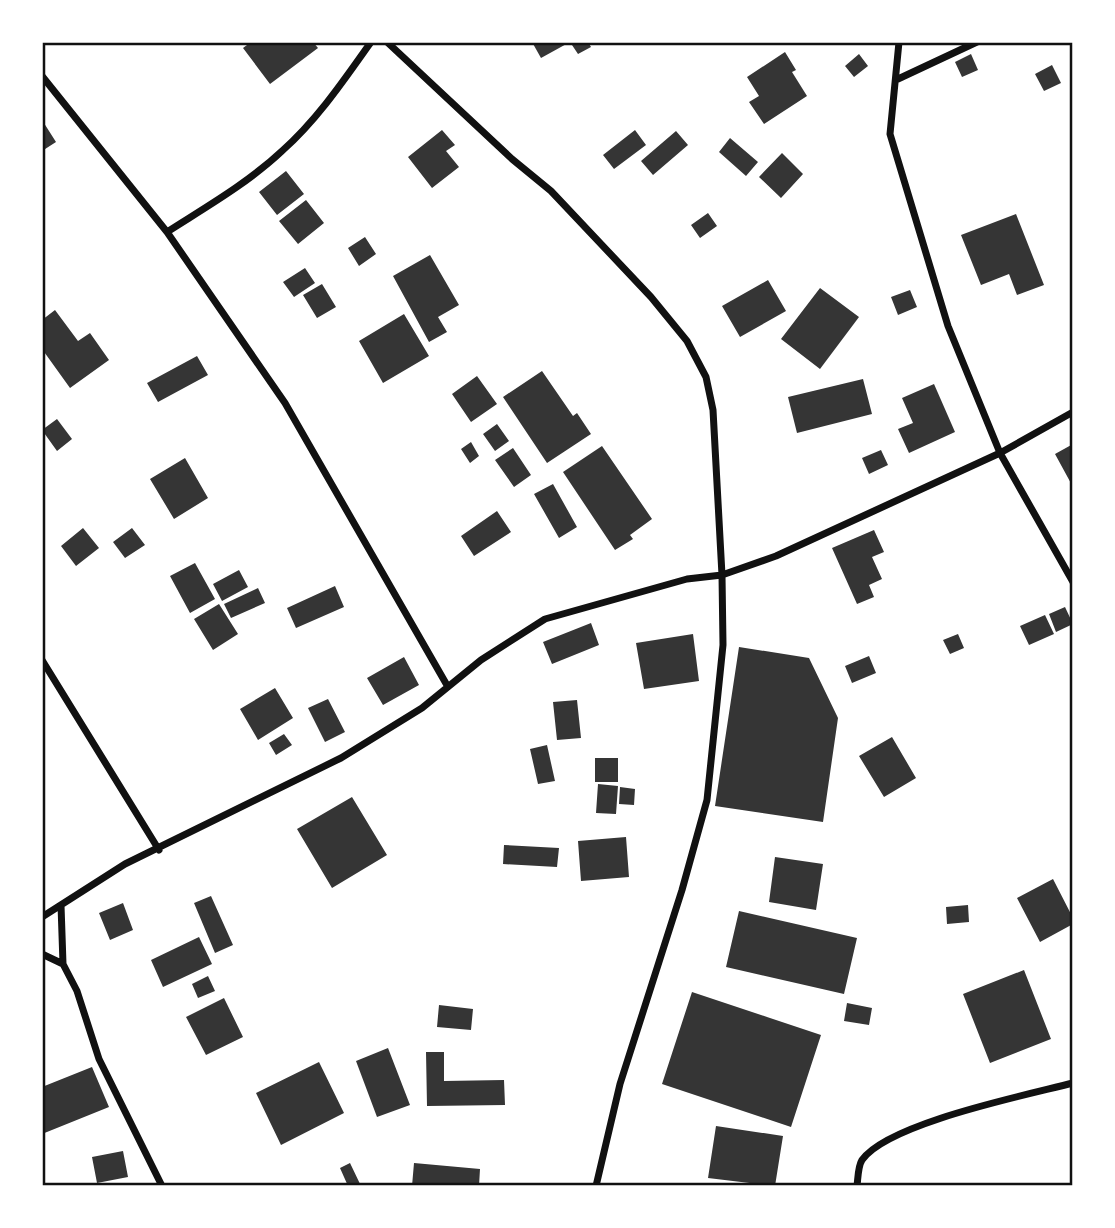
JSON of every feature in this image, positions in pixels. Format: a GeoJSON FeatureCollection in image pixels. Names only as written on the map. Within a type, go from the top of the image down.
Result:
{"type":"FeatureCollection","features":[{"type":"Feature","properties":{"kind":"street"},"geometry":{"type":"LineString","coordinates":[[167,232],[222,197],[282,151],[333,96],[371,42]]}},
{"type":"Feature","properties":{"kind":"street"},"geometry":{"type":"LineString","coordinates":[[387,42],[559,199],[614,256],[687,341],[706,377],[713,410],[723,645],[706,800],[682,890],[620,1084],[597,1186]]}},
{"type":"Feature","properties":{"kind":"street"},"geometry":{"type":"LineString","coordinates":[[899,42],[898,79],[890,134],[948,326],[1000,453],[1073,582]]}},
{"type":"Feature","properties":{"kind":"street"},"geometry":{"type":"LineString","coordinates":[[898,79],[977,42]]}},
{"type":"Feature","properties":{"kind":"street"},"geometry":{"type":"LineString","coordinates":[[42,76],[167,232],[285,403],[448,687]]}},
{"type":"Feature","properties":{"kind":"street"},"geometry":{"type":"LineString","coordinates":[[42,916],[125,864],[341,758],[422,708],[481,660],[545,619],[662,586],[722,575],[776,556],[1000,453],[1073,412]]}},
{"type":"Feature","properties":{"kind":"street"},"geometry":{"type":"LineString","coordinates":[[42,660],[159,849]]}},
{"type":"Feature","properties":{"kind":"street"},"geometry":{"type":"LineString","coordinates":[[61,905],[63,964],[77,991],[99,1059],[162,1186]]}},
{"type":"Feature","properties":{"kind":"street"},"geometry":{"type":"LineString","coordinates":[[42,954],[63,964]]}},
{"type":"Feature","properties":{"kind":"street"},"geometry":{"type":"LineString","coordinates":[[857,1186],[861,1161],[881,1143],[951,1114],[1073,1083]]}},
{"type":"Feature","properties":{"kind":"building"},"geometry":{"type":"Polygon","coordinates":[[[251,42],[313,42],[318,48],[270,84],[243,48],[251,42]]]}},
{"type":"Feature","properties":{"kind":"building"},"geometry":{"type":"Polygon","coordinates":[[[532,42],[570,42],[541,58],[532,42]]]}},
{"type":"Feature","properties":{"kind":"building"},"geometry":{"type":"Polygon","coordinates":[[[570,42],[588,42],[591,47],[578,54],[570,42]]]}},
{"type":"Feature","properties":{"kind":"building"},"geometry":{"type":"Polygon","coordinates":[[[785,52],[796,70],[792,72],[807,96],[764,124],[749,102],[759,96],[747,77],[785,52]]]}},
{"type":"Feature","properties":{"kind":"building"},"geometry":{"type":"Polygon","coordinates":[[[859,54],[868,66],[854,77],[845,66],[859,54]]]}},
{"type":"Feature","properties":{"kind":"building"},"geometry":{"type":"Polygon","coordinates":[[[971,54],[978,70],[962,77],[955,62],[971,54]]]}},
{"type":"Feature","properties":{"kind":"building"},"geometry":{"type":"Polygon","coordinates":[[[1052,65],[1061,83],[1044,91],[1035,74],[1052,65]]]}},
{"type":"Feature","properties":{"kind":"building"},"geometry":{"type":"Polygon","coordinates":[[[42,120],[56,142],[42,151],[42,120]]]}},
{"type":"Feature","properties":{"kind":"building"},"geometry":{"type":"Polygon","coordinates":[[[442,130],[455,145],[446,151],[459,167],[432,188],[408,157],[442,130]]]}},
{"type":"Feature","properties":{"kind":"building"},"geometry":{"type":"Polygon","coordinates":[[[635,130],[646,145],[614,169],[603,155],[635,130]]]}},
{"type":"Feature","properties":{"kind":"building"},"geometry":{"type":"Polygon","coordinates":[[[676,131],[688,145],[653,175],[641,161],[676,131]]]}},
{"type":"Feature","properties":{"kind":"building"},"geometry":{"type":"Polygon","coordinates":[[[730,138],[758,162],[746,176],[719,152],[730,138]]]}},
{"type":"Feature","properties":{"kind":"building"},"geometry":{"type":"Polygon","coordinates":[[[782,153],[803,174],[781,198],[759,177],[782,153]]]}},
{"type":"Feature","properties":{"kind":"building"},"geometry":{"type":"Polygon","coordinates":[[[286,171],[304,194],[277,215],[259,192],[286,171]]]}},
{"type":"Feature","properties":{"kind":"building"},"geometry":{"type":"Polygon","coordinates":[[[306,200],[324,223],[298,244],[279,221],[306,200]]]}},
{"type":"Feature","properties":{"kind":"building"},"geometry":{"type":"Polygon","coordinates":[[[708,213],[717,226],[700,238],[691,225],[708,213]]]}},
{"type":"Feature","properties":{"kind":"building"},"geometry":{"type":"Polygon","coordinates":[[[1016,214],[1044,285],[1017,295],[1009,274],[981,285],[961,235],[1016,214]]]}},
{"type":"Feature","properties":{"kind":"building"},"geometry":{"type":"Polygon","coordinates":[[[365,237],[376,254],[359,266],[348,248],[365,237]]]}},
{"type":"Feature","properties":{"kind":"building"},"geometry":{"type":"Polygon","coordinates":[[[430,255],[459,305],[438,317],[447,332],[429,342],[393,276],[430,255]]]}},
{"type":"Feature","properties":{"kind":"building"},"geometry":{"type":"Polygon","coordinates":[[[305,268],[315,283],[294,297],[283,282],[305,268]]]}},
{"type":"Feature","properties":{"kind":"building"},"geometry":{"type":"Polygon","coordinates":[[[768,280],[786,311],[740,337],[722,306],[768,280]]]}},
{"type":"Feature","properties":{"kind":"building"},"geometry":{"type":"Polygon","coordinates":[[[322,284],[336,307],[317,318],[303,295],[322,284]]]}},
{"type":"Feature","properties":{"kind":"building"},"geometry":{"type":"Polygon","coordinates":[[[820,288],[859,317],[820,369],[781,339],[820,288]]]}},
{"type":"Feature","properties":{"kind":"building"},"geometry":{"type":"Polygon","coordinates":[[[910,290],[917,307],[898,315],[891,297],[910,290]]]}},
{"type":"Feature","properties":{"kind":"building"},"geometry":{"type":"Polygon","coordinates":[[[55,310],[78,341],[90,333],[109,360],[70,388],[42,349],[42,320],[55,310]]]}},
{"type":"Feature","properties":{"kind":"building"},"geometry":{"type":"Polygon","coordinates":[[[404,314],[429,356],[383,383],[359,341],[404,314]]]}},
{"type":"Feature","properties":{"kind":"building"},"geometry":{"type":"Polygon","coordinates":[[[197,356],[208,375],[158,402],[147,383],[197,356]]]}},
{"type":"Feature","properties":{"kind":"building"},"geometry":{"type":"Polygon","coordinates":[[[542,371],[573,416],[577,413],[591,434],[547,463],[503,397],[542,371]]]}},
{"type":"Feature","properties":{"kind":"building"},"geometry":{"type":"Polygon","coordinates":[[[477,376],[497,404],[471,422],[452,394],[477,376]]]}},
{"type":"Feature","properties":{"kind":"building"},"geometry":{"type":"Polygon","coordinates":[[[863,379],[872,414],[797,433],[788,397],[863,379]]]}},
{"type":"Feature","properties":{"kind":"building"},"geometry":{"type":"Polygon","coordinates":[[[934,384],[955,432],[909,453],[898,429],[913,423],[902,398],[934,384]]]}},
{"type":"Feature","properties":{"kind":"building"},"geometry":{"type":"Polygon","coordinates":[[[57,419],[72,439],[57,451],[42,430],[57,419]]]}},
{"type":"Feature","properties":{"kind":"building"},"geometry":{"type":"Polygon","coordinates":[[[497,424],[509,441],[495,451],[483,434],[497,424]]]}},
{"type":"Feature","properties":{"kind":"building"},"geometry":{"type":"Polygon","coordinates":[[[471,442],[479,456],[470,463],[461,449],[471,442]]]}},
{"type":"Feature","properties":{"kind":"building"},"geometry":{"type":"Polygon","coordinates":[[[1073,444],[1073,487],[1055,454],[1073,444]]]}},
{"type":"Feature","properties":{"kind":"building"},"geometry":{"type":"Polygon","coordinates":[[[602,446],[652,519],[630,535],[633,539],[615,550],[563,472],[602,446]]]}},
{"type":"Feature","properties":{"kind":"building"},"geometry":{"type":"Polygon","coordinates":[[[513,448],[531,475],[514,487],[495,460],[513,448]]]}},
{"type":"Feature","properties":{"kind":"building"},"geometry":{"type":"Polygon","coordinates":[[[881,450],[888,465],[869,474],[862,458],[881,450]]]}},
{"type":"Feature","properties":{"kind":"building"},"geometry":{"type":"Polygon","coordinates":[[[185,458],[208,498],[174,519],[150,479],[185,458]]]}},
{"type":"Feature","properties":{"kind":"building"},"geometry":{"type":"Polygon","coordinates":[[[553,484],[577,527],[559,538],[534,494],[553,484]]]}},
{"type":"Feature","properties":{"kind":"building"},"geometry":{"type":"Polygon","coordinates":[[[497,511],[511,532],[474,556],[461,536],[497,511]]]}},
{"type":"Feature","properties":{"kind":"building"},"geometry":{"type":"Polygon","coordinates":[[[83,528],[99,548],[76,566],[61,546],[83,528]]]}},
{"type":"Feature","properties":{"kind":"building"},"geometry":{"type":"Polygon","coordinates":[[[132,528],[145,545],[125,558],[113,542],[132,528]]]}},
{"type":"Feature","properties":{"kind":"building"},"geometry":{"type":"Polygon","coordinates":[[[874,530],[884,552],[872,557],[882,579],[869,585],[874,597],[857,604],[832,548],[874,530]]]}},
{"type":"Feature","properties":{"kind":"building"},"geometry":{"type":"Polygon","coordinates":[[[195,563],[215,599],[190,613],[170,576],[195,563]]]}},
{"type":"Feature","properties":{"kind":"building"},"geometry":{"type":"Polygon","coordinates":[[[239,570],[248,587],[222,601],[213,584],[239,570]]]}},
{"type":"Feature","properties":{"kind":"building"},"geometry":{"type":"Polygon","coordinates":[[[335,586],[344,607],[296,628],[287,608],[335,586]]]}},
{"type":"Feature","properties":{"kind":"building"},"geometry":{"type":"Polygon","coordinates":[[[258,588],[265,603],[231,618],[224,604],[258,588]]]}},
{"type":"Feature","properties":{"kind":"building"},"geometry":{"type":"Polygon","coordinates":[[[219,604],[238,634],[213,650],[194,619],[219,604]]]}},
{"type":"Feature","properties":{"kind":"building"},"geometry":{"type":"Polygon","coordinates":[[[1065,607],[1073,624],[1056,632],[1049,614],[1065,607]]]}},
{"type":"Feature","properties":{"kind":"building"},"geometry":{"type":"Polygon","coordinates":[[[1045,615],[1054,634],[1029,645],[1020,626],[1045,615]]]}},
{"type":"Feature","properties":{"kind":"building"},"geometry":{"type":"Polygon","coordinates":[[[591,623],[599,645],[552,664],[543,642],[591,623]]]}},
{"type":"Feature","properties":{"kind":"building"},"geometry":{"type":"Polygon","coordinates":[[[693,634],[699,681],[644,689],[636,643],[693,634]]]}},
{"type":"Feature","properties":{"kind":"building"},"geometry":{"type":"Polygon","coordinates":[[[958,634],[964,648],[950,654],[943,640],[958,634]]]}},
{"type":"Feature","properties":{"kind":"building"},"geometry":{"type":"Polygon","coordinates":[[[739,647],[809,658],[838,718],[823,822],[715,806],[739,647]]]}},
{"type":"Feature","properties":{"kind":"building"},"geometry":{"type":"Polygon","coordinates":[[[869,656],[876,673],[852,683],[845,666],[869,656]]]}},
{"type":"Feature","properties":{"kind":"building"},"geometry":{"type":"Polygon","coordinates":[[[404,657],[419,685],[383,705],[367,678],[404,657]]]}},
{"type":"Feature","properties":{"kind":"building"},"geometry":{"type":"Polygon","coordinates":[[[275,688],[293,718],[258,740],[240,709],[275,688]]]}},
{"type":"Feature","properties":{"kind":"building"},"geometry":{"type":"Polygon","coordinates":[[[328,699],[345,732],[325,742],[308,708],[328,699]]]}},
{"type":"Feature","properties":{"kind":"building"},"geometry":{"type":"Polygon","coordinates":[[[577,700],[581,738],[557,740],[553,702],[577,700]]]}},
{"type":"Feature","properties":{"kind":"building"},"geometry":{"type":"Polygon","coordinates":[[[284,734],[292,745],[276,755],[269,743],[284,734]]]}},
{"type":"Feature","properties":{"kind":"building"},"geometry":{"type":"Polygon","coordinates":[[[892,737],[916,778],[884,797],[859,756],[892,737]]]}},
{"type":"Feature","properties":{"kind":"building"},"geometry":{"type":"Polygon","coordinates":[[[547,745],[555,781],[538,784],[530,749],[547,745]]]}},
{"type":"Feature","properties":{"kind":"building"},"geometry":{"type":"Polygon","coordinates":[[[595,758],[618,758],[618,782],[595,782],[595,758]]]}},
{"type":"Feature","properties":{"kind":"building"},"geometry":{"type":"Polygon","coordinates":[[[598,784],[618,786],[616,814],[596,813],[598,784]]]}},
{"type":"Feature","properties":{"kind":"building"},"geometry":{"type":"Polygon","coordinates":[[[620,787],[635,789],[634,805],[619,804],[620,787]]]}},
{"type":"Feature","properties":{"kind":"building"},"geometry":{"type":"Polygon","coordinates":[[[352,797],[387,855],[332,888],[297,829],[352,797]]]}},
{"type":"Feature","properties":{"kind":"building"},"geometry":{"type":"Polygon","coordinates":[[[626,837],[629,877],[581,881],[578,841],[626,837]]]}},
{"type":"Feature","properties":{"kind":"building"},"geometry":{"type":"Polygon","coordinates":[[[504,845],[559,848],[557,867],[503,864],[504,845]]]}},
{"type":"Feature","properties":{"kind":"building"},"geometry":{"type":"Polygon","coordinates":[[[775,857],[823,864],[816,910],[769,902],[775,857]]]}},
{"type":"Feature","properties":{"kind":"building"},"geometry":{"type":"Polygon","coordinates":[[[1053,879],[1073,918],[1073,924],[1040,942],[1017,898],[1053,879]]]}},
{"type":"Feature","properties":{"kind":"building"},"geometry":{"type":"Polygon","coordinates":[[[211,896],[233,945],[215,953],[194,903],[211,896]]]}},
{"type":"Feature","properties":{"kind":"building"},"geometry":{"type":"Polygon","coordinates":[[[123,903],[133,930],[110,940],[99,913],[123,903]]]}},
{"type":"Feature","properties":{"kind":"building"},"geometry":{"type":"Polygon","coordinates":[[[968,905],[969,922],[947,924],[946,907],[968,905]]]}},
{"type":"Feature","properties":{"kind":"building"},"geometry":{"type":"Polygon","coordinates":[[[739,911],[857,938],[844,994],[726,967],[739,911]]]}},
{"type":"Feature","properties":{"kind":"building"},"geometry":{"type":"Polygon","coordinates":[[[199,937],[212,964],[163,987],[151,960],[199,937]]]}},
{"type":"Feature","properties":{"kind":"building"},"geometry":{"type":"Polygon","coordinates":[[[1024,970],[1051,1039],[990,1063],[963,994],[1024,970]]]}},
{"type":"Feature","properties":{"kind":"building"},"geometry":{"type":"Polygon","coordinates":[[[208,976],[215,991],[198,998],[192,984],[208,976]]]}},
{"type":"Feature","properties":{"kind":"building"},"geometry":{"type":"Polygon","coordinates":[[[692,992],[821,1035],[791,1127],[662,1084],[692,992]]]}},
{"type":"Feature","properties":{"kind":"building"},"geometry":{"type":"Polygon","coordinates":[[[224,998],[243,1037],[206,1055],[186,1017],[224,998]]]}},
{"type":"Feature","properties":{"kind":"building"},"geometry":{"type":"Polygon","coordinates":[[[847,1003],[872,1008],[869,1025],[844,1021],[847,1003]]]}},
{"type":"Feature","properties":{"kind":"building"},"geometry":{"type":"Polygon","coordinates":[[[439,1005],[473,1009],[471,1030],[437,1027],[439,1005]]]}},
{"type":"Feature","properties":{"kind":"building"},"geometry":{"type":"Polygon","coordinates":[[[388,1048],[410,1105],[377,1117],[356,1061],[388,1048]]]}},
{"type":"Feature","properties":{"kind":"building"},"geometry":{"type":"Polygon","coordinates":[[[426,1052],[444,1052],[444,1081],[504,1080],[505,1105],[427,1106],[426,1052]]]}},
{"type":"Feature","properties":{"kind":"building"},"geometry":{"type":"Polygon","coordinates":[[[319,1062],[344,1113],[281,1145],[256,1093],[319,1062]]]}},
{"type":"Feature","properties":{"kind":"building"},"geometry":{"type":"Polygon","coordinates":[[[92,1067],[109,1107],[42,1134],[42,1087],[92,1067]]]}},
{"type":"Feature","properties":{"kind":"building"},"geometry":{"type":"Polygon","coordinates":[[[716,1126],[783,1136],[775,1186],[708,1178],[716,1126]]]}},
{"type":"Feature","properties":{"kind":"building"},"geometry":{"type":"Polygon","coordinates":[[[123,1151],[128,1177],[97,1183],[92,1157],[123,1151]]]}},
{"type":"Feature","properties":{"kind":"building"},"geometry":{"type":"Polygon","coordinates":[[[350,1163],[361,1186],[348,1186],[340,1168],[350,1163]]]}},
{"type":"Feature","properties":{"kind":"building"},"geometry":{"type":"Polygon","coordinates":[[[414,1163],[480,1169],[479,1186],[412,1186],[414,1163]]]}}]}
